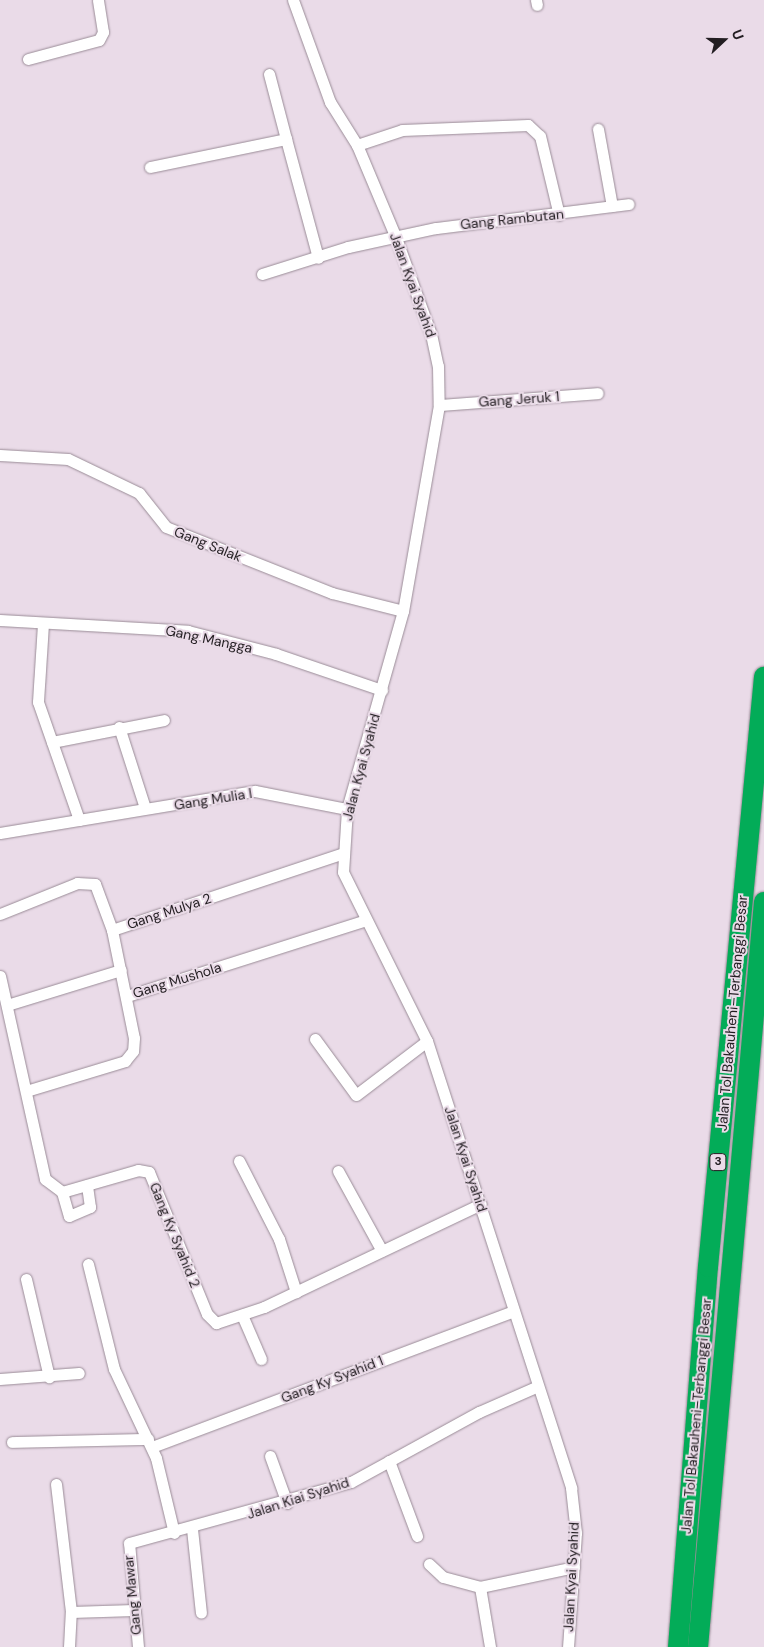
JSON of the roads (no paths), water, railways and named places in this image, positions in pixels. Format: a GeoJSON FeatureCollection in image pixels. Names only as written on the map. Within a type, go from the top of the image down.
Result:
{"type":"FeatureCollection","features":[{"type":"Feature","properties":{"kind":"highway","name":"Jalan Tol Bakauheni–Terbanggi Besar"},"geometry":{"type":"LineString","coordinates":[[678,1647],[708,1267],[764,677]]}},
{"type":"Feature","properties":{"kind":"highway","name":"Jalan Tol Bakauheni–Terbanggi Besar"},"geometry":{"type":"LineString","coordinates":[[698,1647],[764,902]]}},
{"type":"Feature","properties":{"kind":"street"},"geometry":{"type":"LineString","coordinates":[[28,59],[99,40],[103,32],[98,0]]}},
{"type":"Feature","properties":{"kind":"street","name":"Jalan Kyai Syahid"},"geometry":{"type":"LineString","coordinates":[[293,0],[330,102],[357,145],[396,238],[431,334],[439,405],[403,611],[347,809],[341,854],[343,872],[427,1041],[571,1488],[576,1533],[568,1647]]}},
{"type":"Feature","properties":{"kind":"street"},"geometry":{"type":"LineString","coordinates":[[269,74],[318,258]]}},
{"type":"Feature","properties":{"kind":"street"},"geometry":{"type":"LineString","coordinates":[[357,145],[402,130],[528,125],[540,136],[559,215]]}},
{"type":"Feature","properties":{"kind":"street"},"geometry":{"type":"LineString","coordinates":[[598,129],[612,206]]}},
{"type":"Feature","properties":{"kind":"street"},"geometry":{"type":"LineString","coordinates":[[150,167],[286,139]]}},
{"type":"Feature","properties":{"kind":"street","name":"Gang Rambutan"},"geometry":{"type":"LineString","coordinates":[[262,274],[318,258],[456,224],[559,215],[629,204]]}},
{"type":"Feature","properties":{"kind":"street","name":"Gang Jeruk 1"},"geometry":{"type":"LineString","coordinates":[[439,405],[598,393]]}},
{"type":"Feature","properties":{"kind":"street","name":"Gang Salak"},"geometry":{"type":"LineString","coordinates":[[0,455],[68,459],[139,494],[166,527],[332,593],[403,611]]}},
{"type":"Feature","properties":{"kind":"street","name":"Gang Mangga"},"geometry":{"type":"LineString","coordinates":[[0,620],[43,624],[131,625],[188,631],[276,654],[382,690]]}},
{"type":"Feature","properties":{"kind":"street"},"geometry":{"type":"LineString","coordinates":[[43,624],[38,702],[79,820]]}},
{"type":"Feature","properties":{"kind":"street"},"geometry":{"type":"LineString","coordinates":[[52,742],[120,727],[164,720]]}},
{"type":"Feature","properties":{"kind":"street"},"geometry":{"type":"LineString","coordinates":[[120,727],[145,808]]}},
{"type":"Feature","properties":{"kind":"street","name":"Gang Mulia I"},"geometry":{"type":"LineString","coordinates":[[0,833],[255,791],[347,809]]}},
{"type":"Feature","properties":{"kind":"street","name":"Gang Mulya 2"},"geometry":{"type":"LineString","coordinates":[[0,914],[87,882],[101,890],[112,930],[341,854]]}},
{"type":"Feature","properties":{"kind":"street","name":"Gang Mushola"},"geometry":{"type":"LineString","coordinates":[[6,1005],[121,970],[126,996],[366,920]]}},
{"type":"Feature","properties":{"kind":"street"},"geometry":{"type":"LineString","coordinates":[[112,930],[121,970]]}},
{"type":"Feature","properties":{"kind":"street"},"geometry":{"type":"LineString","coordinates":[[0,976],[26,1091],[41,1169],[50,1187],[62,1192],[69,1216],[90,1207],[87,1185]]}},
{"type":"Feature","properties":{"kind":"street"},"geometry":{"type":"LineString","coordinates":[[26,1091],[126,1061],[133,1052],[134,1038],[126,996]]}},
{"type":"Feature","properties":{"kind":"street"},"geometry":{"type":"LineString","coordinates":[[315,1038],[356,1095],[427,1041]]}},
{"type":"Feature","properties":{"kind":"street"},"geometry":{"type":"LineString","coordinates":[[239,1161],[279,1239],[296,1292]]}},
{"type":"Feature","properties":{"kind":"street","name":"Gang Ky Syahid 2"},"geometry":{"type":"LineString","coordinates":[[62,1192],[138,1170],[149,1172],[207,1314],[216,1323],[242,1315],[296,1292],[481,1204]]}},
{"type":"Feature","properties":{"kind":"street"},"geometry":{"type":"LineString","coordinates":[[338,1171],[382,1251]]}},
{"type":"Feature","properties":{"kind":"street"},"geometry":{"type":"LineString","coordinates":[[88,1264],[114,1369],[150,1443],[174,1534]]}},
{"type":"Feature","properties":{"kind":"street"},"geometry":{"type":"LineString","coordinates":[[26,1279],[48,1377]]}},
{"type":"Feature","properties":{"kind":"street","name":"Gang Ky Syahid 1"},"geometry":{"type":"LineString","coordinates":[[12,1442],[150,1443],[513,1311]]}},
{"type":"Feature","properties":{"kind":"street"},"geometry":{"type":"LineString","coordinates":[[242,1315],[261,1359]]}},
{"type":"Feature","properties":{"kind":"street"},"geometry":{"type":"LineString","coordinates":[[0,1379],[48,1377],[79,1373]]}},
{"type":"Feature","properties":{"kind":"street","name":"Jalan Kiai Syahid"},"geometry":{"type":"LineString","coordinates":[[129,1543],[174,1534],[287,1503],[351,1482],[479,1412],[538,1386]]}},
{"type":"Feature","properties":{"kind":"street"},"geometry":{"type":"LineString","coordinates":[[270,1456],[287,1503]]}},
{"type":"Feature","properties":{"kind":"street"},"geometry":{"type":"LineString","coordinates":[[389,1461],[417,1536]]}},
{"type":"Feature","properties":{"kind":"street"},"geometry":{"type":"LineString","coordinates":[[56,1484],[71,1612],[69,1647]]}},
{"type":"Feature","properties":{"kind":"street"},"geometry":{"type":"LineString","coordinates":[[192,1529],[201,1613]]}},
{"type":"Feature","properties":{"kind":"street","name":"Gang Mawar"},"geometry":{"type":"LineString","coordinates":[[129,1543],[138,1647]]}},
{"type":"Feature","properties":{"kind":"street"},"geometry":{"type":"LineString","coordinates":[[429,1564],[443,1577],[480,1587],[574,1567]]}},
{"type":"Feature","properties":{"kind":"street"},"geometry":{"type":"LineString","coordinates":[[480,1587],[490,1647]]}},
{"type":"Feature","properties":{"kind":"street"},"geometry":{"type":"LineString","coordinates":[[71,1612],[134,1610]]}}]}
